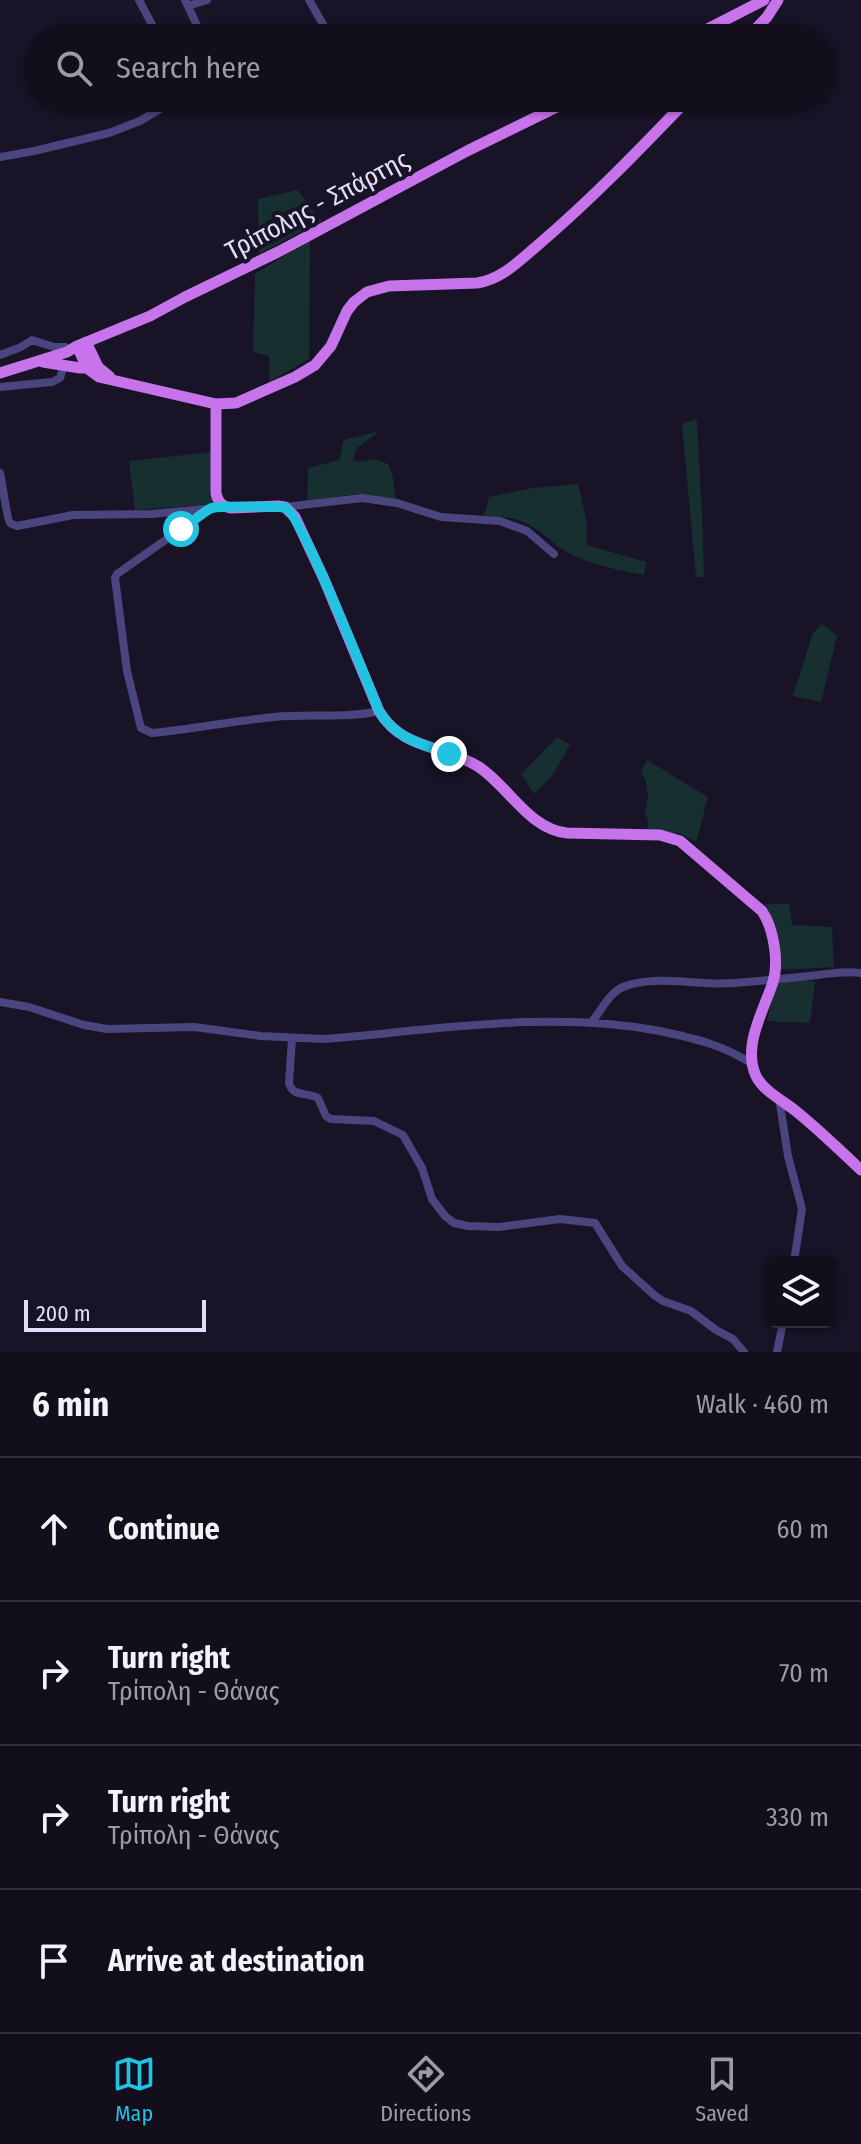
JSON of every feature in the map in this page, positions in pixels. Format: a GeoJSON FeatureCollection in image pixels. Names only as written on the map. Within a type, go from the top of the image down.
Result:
{"type":"FeatureCollection","features":[{"type":"Feature","properties":{"kind":"main road"},"geometry":{"type":"LineString","coordinates":[[717,24],[764,0]]}},
{"type":"Feature","properties":{"kind":"main road"},"geometry":{"type":"LineString","coordinates":[[760,24],[778,0]]}},
{"type":"Feature","properties":{"kind":"main road","name":"Τρίπολης - Σπάρτης"},"geometry":{"type":"LineString","coordinates":[[0,370],[40,353],[67,352],[76,345],[150,316],[546,112]]}},
{"type":"Feature","properties":{"kind":"main road"},"geometry":{"type":"LineString","coordinates":[[76,345],[90,362],[113,379],[216,404],[245,401],[315,365],[331,346],[347,311],[367,292],[389,286],[487,282],[503,274],[574,215],[676,112]]}},
{"type":"Feature","properties":{"kind":"main road"},"geometry":{"type":"LineString","coordinates":[[40,353],[64,365],[80,368],[90,362]]}},
{"type":"Feature","properties":{"kind":"main road"},"geometry":{"type":"LineString","coordinates":[[216,404],[216,493],[219,502],[225,507],[285,507],[295,517],[379,711],[392,730],[478,767],[551,830],[660,835],[688,845],[765,916],[774,947],[774,978],[757,1027],[752,1064],[758,1080],[861,1170]]}},
{"type":"Feature","properties":{"kind":"street"},"geometry":{"type":"LineString","coordinates":[[139,0],[152,24]]}},
{"type":"Feature","properties":{"kind":"street"},"geometry":{"type":"LineString","coordinates":[[196,24],[186,3],[207,0]]}},
{"type":"Feature","properties":{"kind":"street"},"geometry":{"type":"LineString","coordinates":[[309,0],[323,24]]}},
{"type":"Feature","properties":{"kind":"street"},"geometry":{"type":"LineString","coordinates":[[0,157],[109,133],[155,112]]}},
{"type":"Feature","properties":{"kind":"street"},"geometry":{"type":"LineString","coordinates":[[0,355],[32,340],[40,353],[54,347],[76,345]]}},
{"type":"Feature","properties":{"kind":"street"},"geometry":{"type":"LineString","coordinates":[[0,387],[52,382],[60,378],[64,365]]}},
{"type":"Feature","properties":{"kind":"street"},"geometry":{"type":"LineString","coordinates":[[0,473],[6,498],[6,516],[17,526],[73,515],[127,515],[225,507]]}},
{"type":"Feature","properties":{"kind":"street"},"geometry":{"type":"LineString","coordinates":[[285,507],[362,498],[397,503],[441,517],[500,521],[527,531],[554,554]]}},
{"type":"Feature","properties":{"kind":"street"},"geometry":{"type":"LineString","coordinates":[[211,508],[115,578],[127,671],[141,728],[152,733],[277,716],[348,715],[379,711]]}},
{"type":"Feature","properties":{"kind":"street"},"geometry":{"type":"LineString","coordinates":[[0,528],[11,523]]}},
{"type":"Feature","properties":{"kind":"street"},"geometry":{"type":"LineString","coordinates":[[591,1023],[614,992],[638,983],[672,981],[708,984],[839,972],[861,973]]}},
{"type":"Feature","properties":{"kind":"street"},"geometry":{"type":"LineString","coordinates":[[0,1002],[107,1029],[194,1027],[292,1039],[324,1039],[504,1023],[605,1023],[681,1035],[729,1050],[752,1064]]}},
{"type":"Feature","properties":{"kind":"street"},"geometry":{"type":"LineString","coordinates":[[292,1039],[291,1089],[318,1098],[326,1116],[331,1119],[374,1121],[403,1135],[422,1168],[432,1199],[449,1220],[460,1225],[494,1227],[560,1219],[595,1223],[622,1266],[654,1295],[691,1311],[733,1339],[744,1352]]}},
{"type":"Feature","properties":{"kind":"street"},"geometry":{"type":"LineString","coordinates":[[779,1098],[792,1175],[802,1209],[795,1256]]}},
{"type":"Feature","properties":{"kind":"street"},"geometry":{"type":"LineString","coordinates":[[777,1352],[782,1328]]}},
{"type":"Feature","properties":{"kind":"green space"},"geometry":{"type":"Polygon","coordinates":[[[297,190],[322,221],[259,254],[258,199],[297,190]]]}},
{"type":"Feature","properties":{"kind":"green space"},"geometry":{"type":"Polygon","coordinates":[[[310,240],[309,359],[269,382],[269,356],[253,352],[255,274],[310,240]]]}},
{"type":"Feature","properties":{"kind":"green space"},"geometry":{"type":"Polygon","coordinates":[[[697,419],[704,577],[696,577],[682,424],[697,419]]]}},
{"type":"Feature","properties":{"kind":"green space"},"geometry":{"type":"Polygon","coordinates":[[[380,431],[357,448],[353,460],[375,459],[388,464],[396,500],[356,494],[307,501],[308,468],[339,460],[344,440],[380,431]]]}},
{"type":"Feature","properties":{"kind":"green space"},"geometry":{"type":"Polygon","coordinates":[[[212,452],[213,504],[135,510],[129,461],[212,452]]]}},
{"type":"Feature","properties":{"kind":"green space"},"geometry":{"type":"Polygon","coordinates":[[[578,484],[587,524],[587,545],[646,562],[644,575],[581,559],[521,521],[484,516],[489,497],[532,488],[578,484]]]}},
{"type":"Feature","properties":{"kind":"green space"},"geometry":{"type":"Polygon","coordinates":[[[822,624],[837,636],[821,702],[793,696],[813,633],[822,624]]]}},
{"type":"Feature","properties":{"kind":"green space"},"geometry":{"type":"Polygon","coordinates":[[[557,737],[570,745],[552,776],[534,794],[521,774],[557,737]]]}},
{"type":"Feature","properties":{"kind":"green space"},"geometry":{"type":"Polygon","coordinates":[[[647,760],[708,797],[696,842],[679,833],[648,831],[645,812],[648,796],[641,771],[647,760]]]}},
{"type":"Feature","properties":{"kind":"green space"},"geometry":{"type":"Polygon","coordinates":[[[766,904],[789,904],[792,925],[832,927],[834,967],[777,970],[778,935],[766,904]]]}},
{"type":"Feature","properties":{"kind":"green space"},"geometry":{"type":"Polygon","coordinates":[[[776,980],[815,981],[810,1023],[767,1021],[776,980]]]}},
{"type":"Feature","properties":{"kind":"route"},"geometry":{"type":"LineString","coordinates":[[181,529],[211,508],[285,507],[301,529],[386,723],[404,737],[449,754]]}}]}
